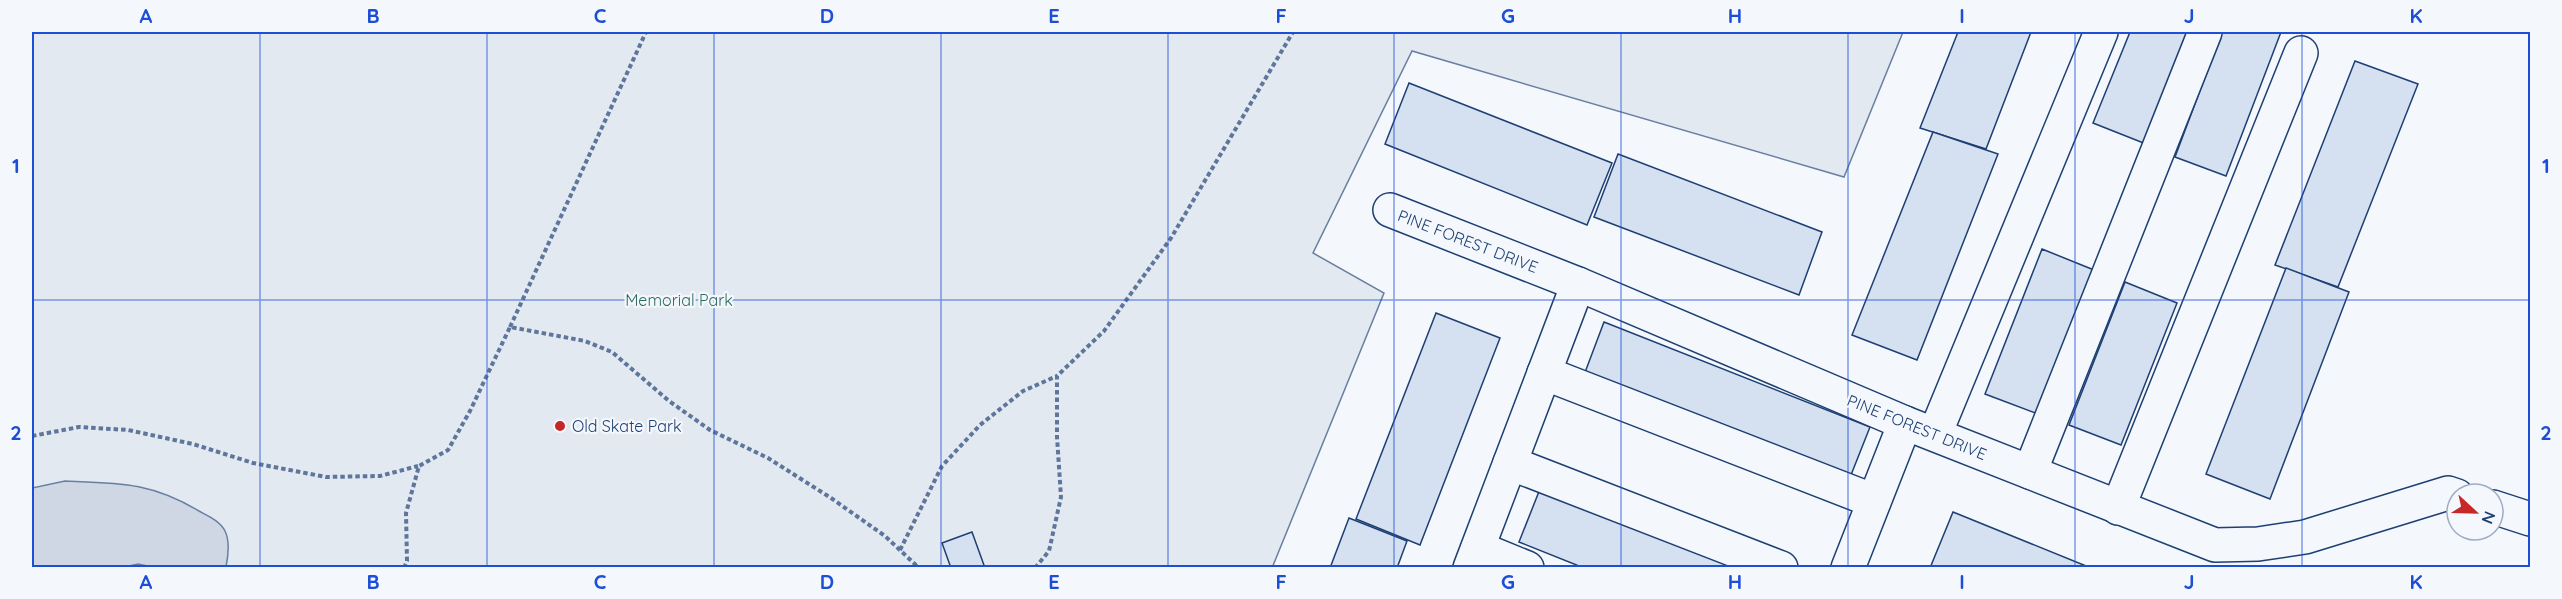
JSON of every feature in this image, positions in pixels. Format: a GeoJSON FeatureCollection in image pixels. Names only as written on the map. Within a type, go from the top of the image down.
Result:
{"type":"FeatureCollection","features":[{"type":"Feature","properties":{"kind":"street"},"geometry":{"type":"LineString","coordinates":[[1848,567],[1874,501],[1920,428],[2101,32]]}},
{"type":"Feature","properties":{"kind":"street"},"geometry":{"type":"LineString","coordinates":[[2030,472],[2205,32]]}},
{"type":"Feature","properties":{"kind":"street"},"geometry":{"type":"LineString","coordinates":[[2118,508],[2301,53]]}},
{"type":"Feature","properties":{"kind":"street","name":"PINE FOREST DRIVE"},"geometry":{"type":"LineString","coordinates":[[1390,210],[1578,284],[1920,428],[2215,546],[2258,544],[2305,537],[2445,494]]}},
{"type":"Feature","properties":{"kind":"street"},"geometry":{"type":"LineString","coordinates":[[1527,567],[1474,558],[1578,284]]}},
{"type":"Feature","properties":{"kind":"street"},"geometry":{"type":"LineString","coordinates":[[1544,373],[1874,501]]}},
{"type":"Feature","properties":{"kind":"street"},"geometry":{"type":"LineString","coordinates":[[1510,462],[1781,567]]}},
{"type":"Feature","properties":{"kind":"street"},"geometry":{"type":"LineString","coordinates":[[2505,511],[2530,519]]}},
{"type":"Feature","properties":{"kind":"path"},"geometry":{"type":"LineString","coordinates":[[32,436],[79,427],[128,430],[193,444],[253,463],[326,477],[380,476],[418,466],[448,450],[470,411],[510,327],[646,32]]}},
{"type":"Feature","properties":{"kind":"path"},"geometry":{"type":"LineString","coordinates":[[900,550],[942,466],[980,425],[1023,391],[1057,376],[1104,332],[1171,238],[1293,32]]}},
{"type":"Feature","properties":{"kind":"path"},"geometry":{"type":"LineString","coordinates":[[510,327],[585,341],[612,352],[669,401],[710,430],[768,458],[885,536],[919,567]]}},
{"type":"Feature","properties":{"kind":"path"},"geometry":{"type":"LineString","coordinates":[[1035,567],[1049,551],[1061,497],[1057,437],[1057,376]]}},
{"type":"Feature","properties":{"kind":"path"},"geometry":{"type":"LineString","coordinates":[[404,567],[407,561],[406,513],[418,466]]}},
{"type":"Feature","properties":{"kind":"green space","name":"Memorial Park"},"geometry":{"type":"Polygon","coordinates":[[[32,32],[1903,32],[1844,177],[1412,51],[1313,253],[1384,293],[1272,568],[32,567],[32,32]]]}},
{"type":"Feature","properties":{"kind":"shaded area"},"geometry":{"type":"Polygon","coordinates":[[[65,481],[134,486],[150,489],[182,501],[223,527],[228,544],[226,567],[157,568],[138,564],[120,568],[32,567],[32,488],[65,481]]]}},
{"type":"Feature","properties":{"kind":"building"},"geometry":{"type":"Polygon","coordinates":[[[1958,32],[2031,32],[1986,149],[1920,128],[1958,32]]]}},
{"type":"Feature","properties":{"kind":"building"},"geometry":{"type":"Polygon","coordinates":[[[2130,32],[2191,32],[2146,144],[2093,123],[2130,32]]]}},
{"type":"Feature","properties":{"kind":"building"},"geometry":{"type":"Polygon","coordinates":[[[2222,32],[2281,32],[2226,176],[2175,157],[2222,32]]]}},
{"type":"Feature","properties":{"kind":"building"},"geometry":{"type":"Polygon","coordinates":[[[2355,61],[2418,84],[2338,287],[2275,265],[2355,61]]]}},
{"type":"Feature","properties":{"kind":"building"},"geometry":{"type":"Polygon","coordinates":[[[1409,83],[1612,163],[1587,225],[1385,144],[1409,83]]]}},
{"type":"Feature","properties":{"kind":"building"},"geometry":{"type":"Polygon","coordinates":[[[1933,132],[1998,154],[1917,360],[1852,335],[1933,132]]]}},
{"type":"Feature","properties":{"kind":"building"},"geometry":{"type":"Polygon","coordinates":[[[1618,154],[1822,232],[1799,295],[1594,217],[1618,154]]]}},
{"type":"Feature","properties":{"kind":"building"},"geometry":{"type":"Polygon","coordinates":[[[2042,249],[2094,270],[2038,414],[1985,394],[2042,249]]]}},
{"type":"Feature","properties":{"kind":"building"},"geometry":{"type":"Polygon","coordinates":[[[2286,268],[2349,292],[2270,499],[2206,474],[2286,268]]]}},
{"type":"Feature","properties":{"kind":"building"},"geometry":{"type":"Polygon","coordinates":[[[2125,282],[2177,303],[2121,445],[2069,425],[2125,282]]]}},
{"type":"Feature","properties":{"kind":"building"},"geometry":{"type":"Polygon","coordinates":[[[1436,313],[1500,338],[1420,545],[1356,519],[1436,313]]]}},
{"type":"Feature","properties":{"kind":"building"},"geometry":{"type":"Polygon","coordinates":[[[1604,322],[1870,427],[1849,480],[1584,375],[1604,322]]]}},
{"type":"Feature","properties":{"kind":"building"},"geometry":{"type":"Polygon","coordinates":[[[1540,489],[1739,568],[1584,568],[1519,542],[1540,489]]]}},
{"type":"Feature","properties":{"kind":"building"},"geometry":{"type":"Polygon","coordinates":[[[1953,512],[2091,568],[1930,568],[1953,512]]]}},
{"type":"Feature","properties":{"kind":"building"},"geometry":{"type":"Polygon","coordinates":[[[1349,518],[1407,541],[1397,568],[1330,568],[1349,518]]]}},
{"type":"Feature","properties":{"kind":"building"},"geometry":{"type":"Polygon","coordinates":[[[972,532],[985,568],[951,568],[942,543],[972,532]]]}},
{"type":"Feature","properties":{"kind":"place","name":"Old Skate Park"},"geometry":{"type":"Point","coordinates":[560,426]}}]}
